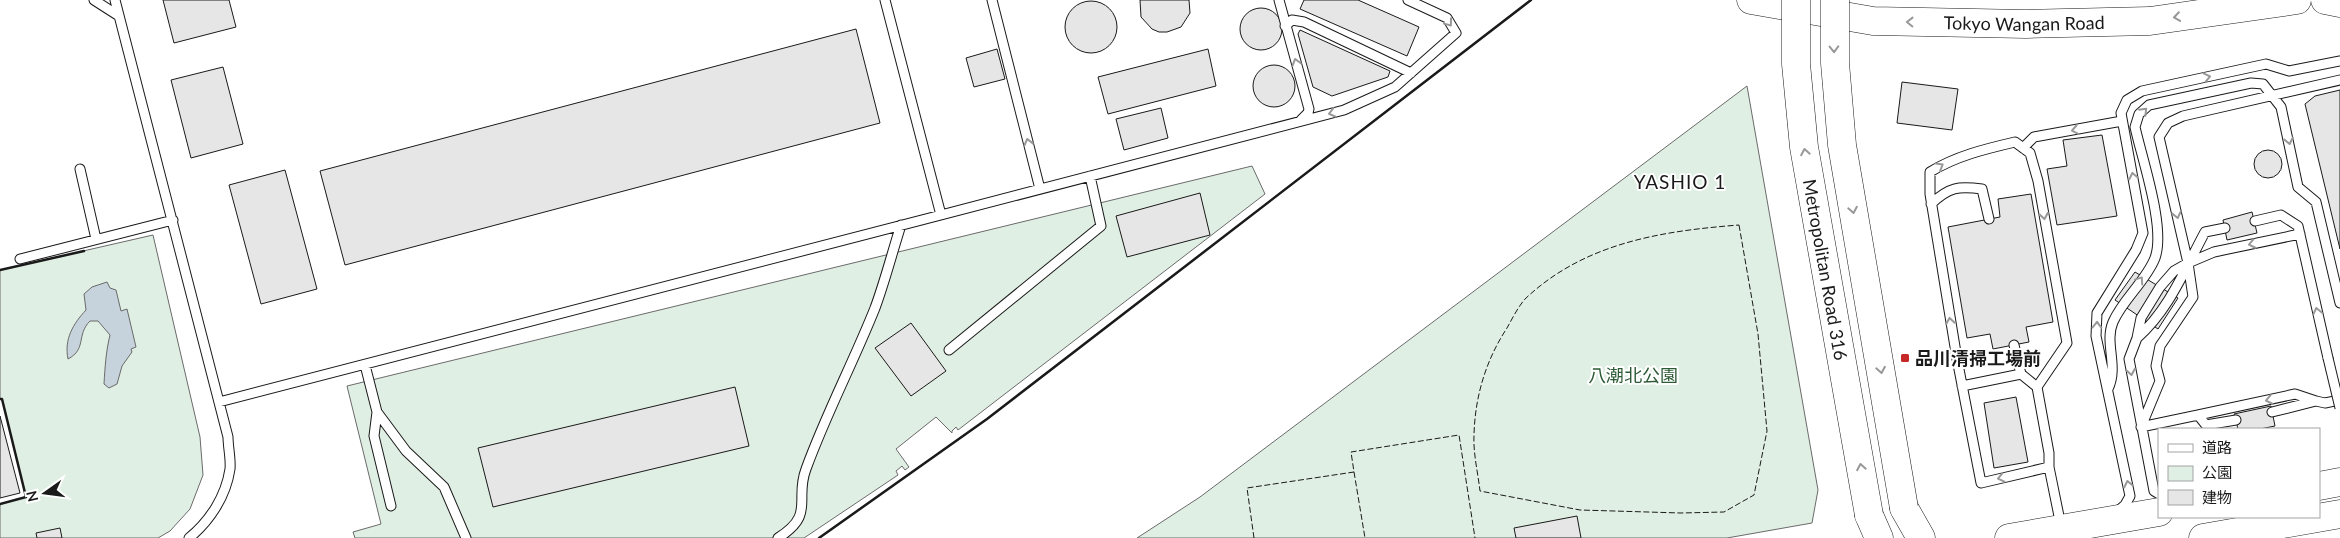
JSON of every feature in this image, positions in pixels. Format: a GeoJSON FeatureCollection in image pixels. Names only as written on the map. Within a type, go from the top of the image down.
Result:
{"type":"FeatureCollection","features":[{"type":"Feature","properties":{"kind":"main road","name":"Tokyo Wangan Road"},"geometry":{"type":"LineString","coordinates":[[1751,0],[1873,21],[2026,24],[2150,21],[2297,0]]}},
{"type":"Feature","properties":{"kind":"main road","name":"Metropolitan Road 316"},"geometry":{"type":"LineString","coordinates":[[1796,0],[1796,64],[1804,147],[1871,532]]}},
{"type":"Feature","properties":{"kind":"main road","name":"Metropolitan Road 316"},"geometry":{"type":"LineString","coordinates":[[1835,0],[1835,64],[1842,145],[1908,538]]}},
{"type":"Feature","properties":{"kind":"main road"},"geometry":{"type":"LineString","coordinates":[[2325,0],[2340,3]]}},
{"type":"Feature","properties":{"kind":"main road"},"geometry":{"type":"LineString","coordinates":[[2320,486],[2340,482]]}},
{"type":"Feature","properties":{"kind":"main road"},"geometry":{"type":"LineString","coordinates":[[1902,538],[1901,527],[1904,508]]}},
{"type":"Feature","properties":{"kind":"main road"},"geometry":{"type":"LineString","coordinates":[[1904,508],[1921,538]]}},
{"type":"Feature","properties":{"kind":"main road"},"geometry":{"type":"LineString","coordinates":[[2010,538],[2158,512]]}},
{"type":"Feature","properties":{"kind":"main road"},"geometry":{"type":"LineString","coordinates":[[2320,518],[2340,514]]}},
{"type":"Feature","properties":{"kind":"main road"},"geometry":{"type":"LineString","coordinates":[[2203,538],[2318,518]]}},
{"type":"Feature","properties":{"kind":"lane"},"geometry":{"type":"LineString","coordinates":[[94,0],[119,16]]}},
{"type":"Feature","properties":{"kind":"lane"},"geometry":{"type":"LineString","coordinates":[[115,0],[228,437],[230,468],[223,493],[212,515],[189,538]]}},
{"type":"Feature","properties":{"kind":"lane"},"geometry":{"type":"LineString","coordinates":[[885,0],[941,215]]}},
{"type":"Feature","properties":{"kind":"lane"},"geometry":{"type":"LineString","coordinates":[[992,0],[1040,189]]}},
{"type":"Feature","properties":{"kind":"lane"},"geometry":{"type":"LineString","coordinates":[[1279,0],[1309,109],[1304,118],[1298,121]]}},
{"type":"Feature","properties":{"kind":"lane"},"geometry":{"type":"LineString","coordinates":[[219,402],[1344,110],[1395,87],[1456,33],[1447,18],[1408,0]]}},
{"type":"Feature","properties":{"kind":"lane"},"geometry":{"type":"LineString","coordinates":[[1286,26],[1292,20],[1304,22],[1411,73]]}},
{"type":"Feature","properties":{"kind":"lane"},"geometry":{"type":"LineString","coordinates":[[2105,522],[2125,505],[2130,496],[2096,336],[2097,313],[2136,250],[2143,233],[2142,216],[2121,114],[2126,100],[2142,91],[2266,64],[2289,71],[2340,61]]}},
{"type":"Feature","properties":{"kind":"lane"},"geometry":{"type":"LineString","coordinates":[[2141,427],[2160,382],[2156,366],[2160,346],[2193,297],[2188,263],[2159,137],[2168,123],[2183,116],[2340,80]]}},
{"type":"Feature","properties":{"kind":"lane"},"geometry":{"type":"LineString","coordinates":[[2108,389],[2113,377],[2110,335],[2112,322],[2155,258],[2159,232],[2134,127],[2139,114],[2149,105],[2250,83],[2263,84],[2274,95],[2281,107],[2298,187],[2316,202],[2340,303]]}},
{"type":"Feature","properties":{"kind":"lane"},"geometry":{"type":"LineString","coordinates":[[2023,148],[2034,137],[2122,121]]}},
{"type":"Feature","properties":{"kind":"lane"},"geometry":{"type":"LineString","coordinates":[[2037,387],[2067,343],[2038,181],[2030,152],[2015,142],[1987,148],[1948,162],[1930,172],[1931,204],[1980,483],[2049,467]]}},
{"type":"Feature","properties":{"kind":"lane"},"geometry":{"type":"LineString","coordinates":[[80,169],[96,239]]}},
{"type":"Feature","properties":{"kind":"lane"},"geometry":{"type":"LineString","coordinates":[[949,350],[1101,226],[1090,176]]}},
{"type":"Feature","properties":{"kind":"lane"},"geometry":{"type":"LineString","coordinates":[[1931,204],[1945,191],[1964,187],[1982,188],[1989,219]]}},
{"type":"Feature","properties":{"kind":"lane"},"geometry":{"type":"LineString","coordinates":[[2255,221],[2281,215],[2298,226],[2340,408]]}},
{"type":"Feature","properties":{"kind":"lane"},"geometry":{"type":"LineString","coordinates":[[20,258],[173,220]]}},
{"type":"Feature","properties":{"kind":"lane"},"geometry":{"type":"LineString","coordinates":[[778,538],[796,524],[800,516],[804,472],[823,424],[875,308],[901,225]]}},
{"type":"Feature","properties":{"kind":"lane"},"geometry":{"type":"LineString","coordinates":[[2137,338],[2152,325],[2179,284],[2205,232],[2225,228]]}},
{"type":"Feature","properties":{"kind":"lane"},"geometry":{"type":"LineString","coordinates":[[2158,493],[2154,491],[2128,359],[2137,338],[2141,318],[2160,287],[2174,271],[2188,263],[2214,252],[2300,234]]}},
{"type":"Feature","properties":{"kind":"lane"},"geometry":{"type":"LineString","coordinates":[[2014,345],[2022,374],[2037,387],[2049,453],[2049,467],[2062,529]]}},
{"type":"Feature","properties":{"kind":"lane"},"geometry":{"type":"LineString","coordinates":[[365,365],[377,412],[374,436],[391,506]]}},
{"type":"Feature","properties":{"kind":"lane"},"geometry":{"type":"LineString","coordinates":[[1962,386],[2022,374]]}},
{"type":"Feature","properties":{"kind":"lane"},"geometry":{"type":"LineString","coordinates":[[2141,427],[2295,394],[2316,402],[2325,403],[2340,400]]}},
{"type":"Feature","properties":{"kind":"lane"},"geometry":{"type":"LineString","coordinates":[[2272,412],[2316,402]]}},
{"type":"Feature","properties":{"kind":"lane"},"geometry":{"type":"LineString","coordinates":[[377,412],[406,451],[444,487],[466,538]]}},
{"type":"Feature","properties":{"kind":"lane"},"geometry":{"type":"LineString","coordinates":[[2198,415],[2206,425],[2236,420]]}},
{"type":"Feature","properties":{"kind":"green space","name":"八潮北公園"},"geometry":{"type":"Polygon","coordinates":[[[1747,86],[1818,490],[1812,523],[1727,538],[1137,538],[1200,497],[1747,86]]]}},
{"type":"Feature","properties":{"kind":"green space"},"geometry":{"type":"Polygon","coordinates":[[[1252,166],[1265,194],[958,430],[956,427],[952,433],[936,417],[896,449],[909,467],[905,470],[902,466],[896,471],[898,475],[804,538],[355,538],[353,532],[381,524],[347,386],[1252,166]]]}},
{"type":"Feature","properties":{"kind":"green space"},"geometry":{"type":"Polygon","coordinates":[[[153,235],[200,437],[203,475],[190,509],[170,531],[158,538],[0,538],[0,504],[26,497],[2,399],[0,399],[0,270],[153,235]]]}},
{"type":"Feature","properties":{"kind":"shaded area"},"geometry":{"type":"Polygon","coordinates":[[[107,282],[110,288],[116,290],[121,311],[127,309],[136,347],[131,349],[132,352],[122,366],[117,384],[109,388],[104,384],[110,335],[98,321],[90,321],[86,326],[80,346],[74,355],[68,359],[67,352],[71,332],[86,310],[84,294],[92,287],[107,282]]]}},
{"type":"Feature","properties":{"kind":"building"},"geometry":{"type":"Polygon","coordinates":[[[163,0],[229,0],[236,27],[174,43],[163,0]]]}},
{"type":"Feature","properties":{"kind":"building"},"geometry":{"type":"Polygon","coordinates":[[[1140,0],[1189,0],[1190,13],[1181,27],[1167,32],[1159,32],[1152,29],[1141,17],[1140,0]]]}},
{"type":"Feature","properties":{"kind":"building"},"geometry":{"type":"Polygon","coordinates":[[[1304,0],[1358,0],[1419,27],[1407,56],[1300,9],[1304,0]]]}},
{"type":"Feature","properties":{"kind":"building"},"geometry":{"type":"Polygon","coordinates":[[[1086,1],[1096,1],[1110,8],[1117,22],[1117,32],[1110,46],[1096,53],[1086,53],[1076,49],[1069,42],[1065,32],[1065,22],[1069,12],[1076,5],[1086,1]]]}},
{"type":"Feature","properties":{"kind":"building"},"geometry":{"type":"Polygon","coordinates":[[[1265,8],[1273,11],[1279,17],[1282,29],[1279,41],[1273,47],[1257,50],[1249,47],[1243,41],[1240,25],[1243,17],[1249,11],[1265,8]]]}},
{"type":"Feature","properties":{"kind":"building"},"geometry":{"type":"Polygon","coordinates":[[[856,29],[880,123],[345,265],[320,171],[856,29]]]}},
{"type":"Feature","properties":{"kind":"building"},"geometry":{"type":"Polygon","coordinates":[[[1300,30],[1390,71],[1388,77],[1332,96],[1313,87],[1298,34],[1300,30]]]}},
{"type":"Feature","properties":{"kind":"building"},"geometry":{"type":"Polygon","coordinates":[[[997,49],[1005,79],[974,87],[966,58],[997,49]]]}},
{"type":"Feature","properties":{"kind":"building"},"geometry":{"type":"Polygon","coordinates":[[[1208,49],[1216,86],[1108,114],[1098,77],[1208,49]]]}},
{"type":"Feature","properties":{"kind":"building"},"geometry":{"type":"Polygon","coordinates":[[[1270,65],[1278,65],[1289,71],[1295,86],[1289,101],[1278,107],[1270,107],[1259,101],[1253,90],[1253,82],[1259,71],[1270,65]]]}},
{"type":"Feature","properties":{"kind":"building"},"geometry":{"type":"Polygon","coordinates":[[[223,67],[243,144],[191,158],[171,80],[223,67]]]}},
{"type":"Feature","properties":{"kind":"building"},"geometry":{"type":"Polygon","coordinates":[[[1902,82],[1958,89],[1952,130],[1897,123],[1902,82]]]}},
{"type":"Feature","properties":{"kind":"building"},"geometry":{"type":"Polygon","coordinates":[[[2340,90],[2340,249],[2305,104],[2315,96],[2340,90]]]}},
{"type":"Feature","properties":{"kind":"building"},"geometry":{"type":"Polygon","coordinates":[[[1161,108],[1168,138],[1124,150],[1116,119],[1161,108]]]}},
{"type":"Feature","properties":{"kind":"building"},"geometry":{"type":"Polygon","coordinates":[[[2102,135],[2117,216],[2057,225],[2047,169],[2067,166],[2063,140],[2102,135]]]}},
{"type":"Feature","properties":{"kind":"building"},"geometry":{"type":"Polygon","coordinates":[[[2268,150],[2278,154],[2282,164],[2278,174],[2268,178],[2258,174],[2254,164],[2258,154],[2268,150]]]}},
{"type":"Feature","properties":{"kind":"building"},"geometry":{"type":"Polygon","coordinates":[[[285,170],[317,289],[261,304],[229,185],[285,170]]]}},
{"type":"Feature","properties":{"kind":"building"},"geometry":{"type":"Polygon","coordinates":[[[1200,193],[1210,235],[1127,257],[1116,216],[1200,193]]]}},
{"type":"Feature","properties":{"kind":"building"},"geometry":{"type":"Polygon","coordinates":[[[2031,194],[2053,322],[2026,327],[2029,342],[1993,349],[1990,334],[1967,338],[1948,227],[2000,217],[1998,199],[2031,194]]]}},
{"type":"Feature","properties":{"kind":"building"},"geometry":{"type":"Polygon","coordinates":[[[2252,212],[2257,233],[2227,240],[2223,220],[2252,212]]]}},
{"type":"Feature","properties":{"kind":"building"},"geometry":{"type":"Polygon","coordinates":[[[2135,272],[2178,298],[2158,329],[2115,300],[2135,272]]]}},
{"type":"Feature","properties":{"kind":"building"},"geometry":{"type":"Polygon","coordinates":[[[911,323],[946,371],[911,396],[875,348],[911,323]]]}},
{"type":"Feature","properties":{"kind":"building"},"geometry":{"type":"Polygon","coordinates":[[[735,387],[749,446],[493,507],[478,448],[735,387]]]}},
{"type":"Feature","properties":{"kind":"building"},"geometry":{"type":"Polygon","coordinates":[[[2016,397],[2028,462],[1994,468],[1984,403],[2016,397]]]}},
{"type":"Feature","properties":{"kind":"building"},"geometry":{"type":"Polygon","coordinates":[[[2271,406],[2275,426],[2238,428],[2234,414],[2271,406]]]}},
{"type":"Feature","properties":{"kind":"building"},"geometry":{"type":"Polygon","coordinates":[[[0,416],[20,493],[0,498],[0,416]]]}},
{"type":"Feature","properties":{"kind":"building"},"geometry":{"type":"Polygon","coordinates":[[[1577,516],[1581,538],[1516,538],[1514,528],[1577,516]]]}},
{"type":"Feature","properties":{"kind":"building"},"geometry":{"type":"Polygon","coordinates":[[[60,528],[62,538],[37,538],[36,533],[60,528]]]}},
{"type":"Feature","properties":{"kind":"fence"},"geometry":{"type":"LineString","coordinates":[[1739,225],[1758,334],[1767,431],[1754,495],[1724,512],[1681,513],[1580,510],[1480,491],[1474,442],[1479,392],[1493,353],[1525,299],[1548,280],[1572,265],[1625,243],[1681,231],[1739,225]]}},
{"type":"Feature","properties":{"kind":"fence"},"geometry":{"type":"LineString","coordinates":[[1254,538],[1247,488],[1354,472],[1351,452],[1459,435],[1475,538]]}},
{"type":"Feature","properties":{"kind":"fence"},"geometry":{"type":"LineString","coordinates":[[1354,472],[1365,538]]}},
{"type":"Feature","properties":{"kind":"wall"},"geometry":{"type":"LineString","coordinates":[[819,538],[987,419],[1531,0]]}},
{"type":"Feature","properties":{"kind":"wall"},"geometry":{"type":"LineString","coordinates":[[0,270],[84,251]]}},
{"type":"Feature","properties":{"kind":"wall"},"geometry":{"type":"LineString","coordinates":[[0,399],[2,399],[26,497],[0,504]]}},
{"type":"Feature","properties":{"kind":"place","name":"品川清掃工場前"},"geometry":{"type":"Point","coordinates":[1905,358]}},
{"type":"Feature","properties":{"kind":"district","name":"YASHIO 1"},"geometry":{"type":"Point","coordinates":[1680,181]}}]}
